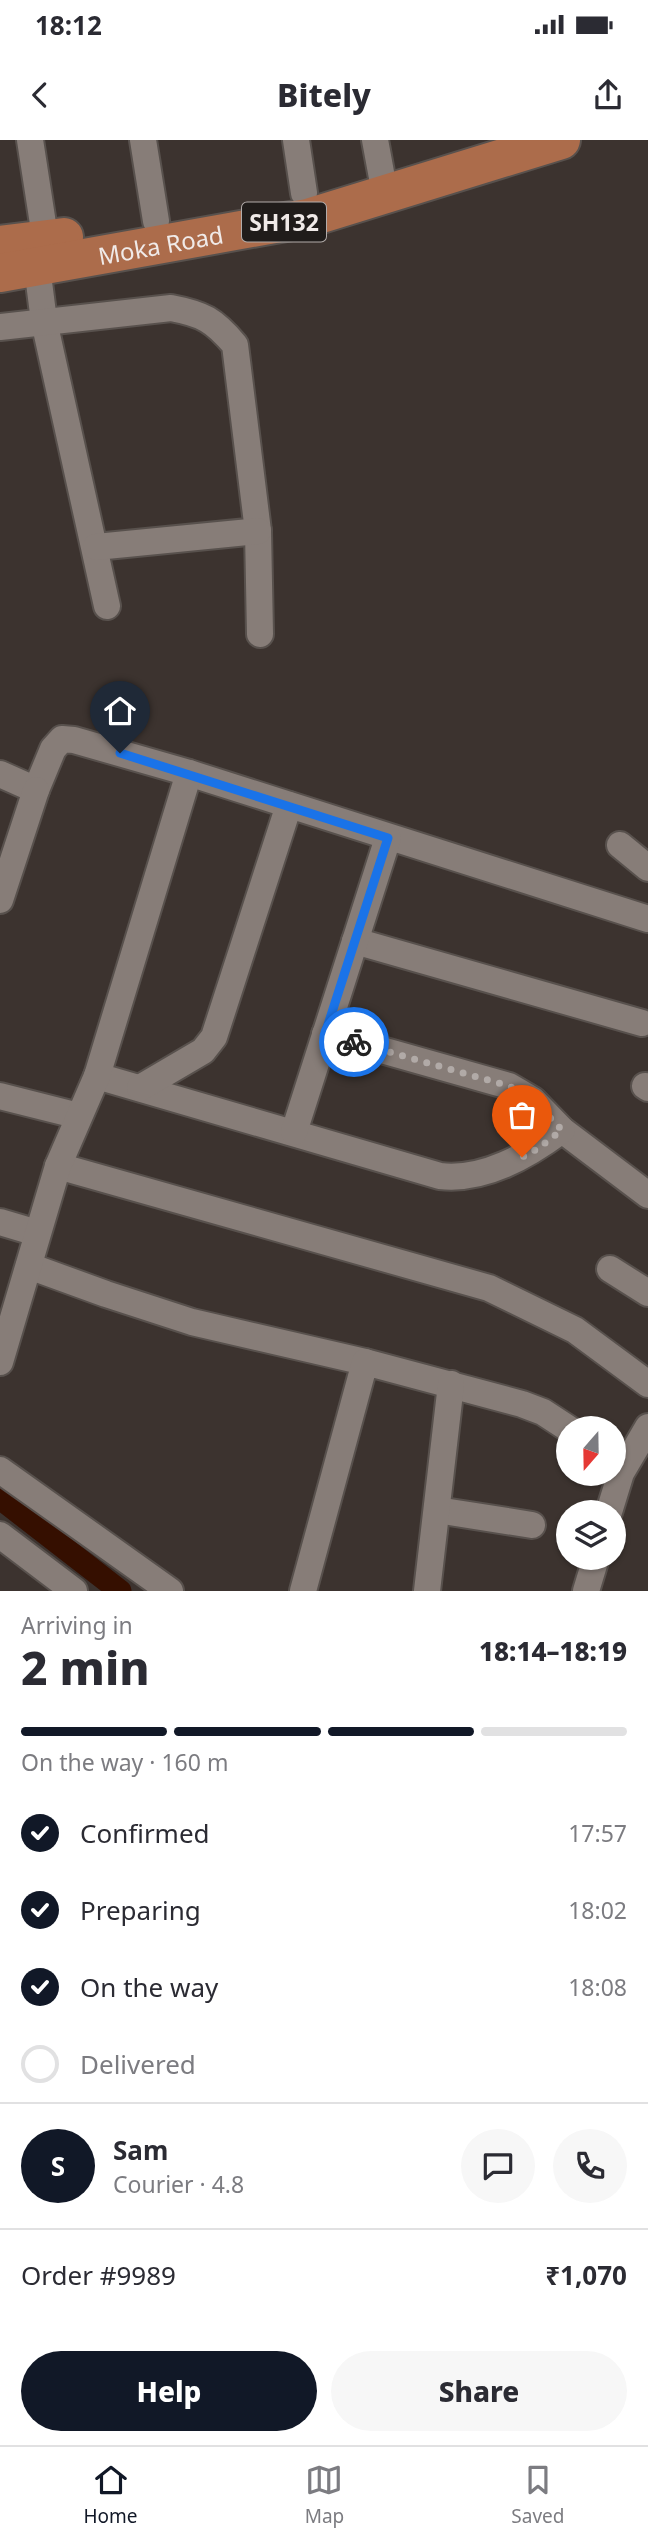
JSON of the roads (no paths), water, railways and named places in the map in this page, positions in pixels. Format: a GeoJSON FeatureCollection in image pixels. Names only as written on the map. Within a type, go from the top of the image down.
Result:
{"type":"FeatureCollection","features":[{"type":"Feature","properties":{"kind":"main road","name":"Moka Road"},"geometry":{"type":"LineString","coordinates":[[33,261],[156,221],[304,193],[488,140]]}},
{"type":"Feature","properties":{"kind":"main road","name":"Moka Road"},"geometry":{"type":"LineString","coordinates":[[0,245],[33,261],[308,218],[380,169],[561,140]]}},
{"type":"Feature","properties":{"kind":"street"},"geometry":{"type":"LineString","coordinates":[[30,140],[33,261],[107,606]]}},
{"type":"Feature","properties":{"kind":"street"},"geometry":{"type":"LineString","coordinates":[[143,140],[156,221]]}},
{"type":"Feature","properties":{"kind":"street"},"geometry":{"type":"LineString","coordinates":[[296,140],[304,193]]}},
{"type":"Feature","properties":{"kind":"street"},"geometry":{"type":"LineString","coordinates":[[0,327],[171,308],[198,313],[218,325],[235,345],[258,531],[260,634]]}},
{"type":"Feature","properties":{"kind":"street"},"geometry":{"type":"LineString","coordinates":[[96,547],[258,531]]}},
{"type":"Feature","properties":{"kind":"street"},"geometry":{"type":"LineString","coordinates":[[0,900],[37,790],[53,749],[62,739],[74,740],[189,773],[648,919]]}},
{"type":"Feature","properties":{"kind":"street"},"geometry":{"type":"LineString","coordinates":[[0,1362],[58,1166],[97,1076],[189,773]]}},
{"type":"Feature","properties":{"kind":"street"},"geometry":{"type":"LineString","coordinates":[[0,774],[37,790]]}},
{"type":"Feature","properties":{"kind":"street"},"geometry":{"type":"LineString","coordinates":[[141,1088],[203,1051],[214,1037],[289,806]]}},
{"type":"Feature","properties":{"kind":"street"},"geometry":{"type":"LineString","coordinates":[[294,1132],[388,838]]}},
{"type":"Feature","properties":{"kind":"street"},"geometry":{"type":"LineString","coordinates":[[620,845],[648,868]]}},
{"type":"Feature","properties":{"kind":"street"},"geometry":{"type":"LineString","coordinates":[[355,941],[642,1023]]}},
{"type":"Feature","properties":{"kind":"street"},"geometry":{"type":"LineString","coordinates":[[325,1034],[509,1086],[533,1100],[562,1130],[648,1195]]}},
{"type":"Feature","properties":{"kind":"street"},"geometry":{"type":"LineString","coordinates":[[97,1076],[440,1177],[458,1178],[522,1157],[562,1130]]}},
{"type":"Feature","properties":{"kind":"street"},"geometry":{"type":"LineString","coordinates":[[0,1096],[79,1116]]}},
{"type":"Feature","properties":{"kind":"street"},"geometry":{"type":"LineString","coordinates":[[58,1166],[489,1288],[576,1330],[648,1384]]}},
{"type":"Feature","properties":{"kind":"street"},"geometry":{"type":"LineString","coordinates":[[0,1222],[37,1233]]}},
{"type":"Feature","properties":{"kind":"street"},"geometry":{"type":"LineString","coordinates":[[29,1266],[192,1322],[452,1384],[522,1404],[556,1420]]}},
{"type":"Feature","properties":{"kind":"street"},"geometry":{"type":"LineString","coordinates":[[610,1269],[648,1293]]}},
{"type":"Feature","properties":{"kind":"street"},"geometry":{"type":"LineString","coordinates":[[303,1591],[365,1362]]}},
{"type":"Feature","properties":{"kind":"street"},"geometry":{"type":"LineString","coordinates":[[427,1591],[452,1384]]}},
{"type":"Feature","properties":{"kind":"street"},"geometry":{"type":"LineString","coordinates":[[626,1458],[648,1427]]}},
{"type":"Feature","properties":{"kind":"street"},"geometry":{"type":"LineString","coordinates":[[0,1470],[170,1591]]}},
{"type":"Feature","properties":{"kind":"street"},"geometry":{"type":"LineString","coordinates":[[437,1510],[532,1525]]}},
{"type":"Feature","properties":{"kind":"street"},"geometry":{"type":"LineString","coordinates":[[0,1535],[74,1591]]}},
{"type":"Feature","properties":{"kind":"street"},"geometry":{"type":"LineString","coordinates":[[586,1591],[592,1570]]}},
{"type":"Feature","properties":{"kind":"waterway"},"geometry":{"type":"LineString","coordinates":[[0,1498],[120,1591]]}}]}
